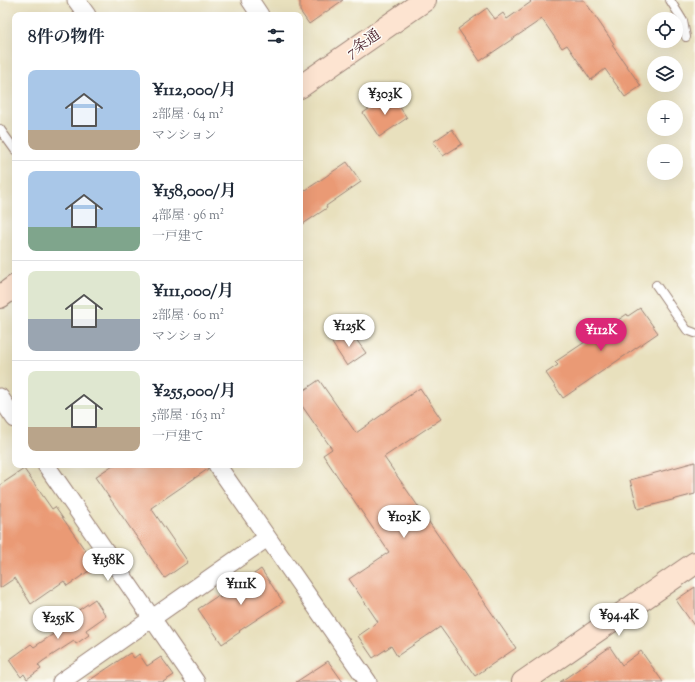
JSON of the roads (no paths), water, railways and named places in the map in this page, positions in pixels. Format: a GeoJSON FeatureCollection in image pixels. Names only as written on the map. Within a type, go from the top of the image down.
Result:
{"type":"FeatureCollection","features":[{"type":"Feature","properties":{"kind":"street"},"geometry":{"type":"LineString","coordinates":[[76,0],[85,12]]}},
{"type":"Feature","properties":{"kind":"street"},"geometry":{"type":"LineString","coordinates":[[250,0],[258,12]]}},
{"type":"Feature","properties":{"kind":"street","name":"7条通"},"geometry":{"type":"LineString","coordinates":[[303,80],[422,1]]}},
{"type":"Feature","properties":{"kind":"street"},"geometry":{"type":"LineString","coordinates":[[0,297],[12,288]]}},
{"type":"Feature","properties":{"kind":"street"},"geometry":{"type":"LineString","coordinates":[[0,397],[12,415]]}},
{"type":"Feature","properties":{"kind":"street"},"geometry":{"type":"LineString","coordinates":[[48,468],[196,682]]}},
{"type":"Feature","properties":{"kind":"street"},"geometry":{"type":"LineString","coordinates":[[219,468],[368,682]]}},
{"type":"Feature","properties":{"kind":"street"},"geometry":{"type":"LineString","coordinates":[[61,682],[152,620],[267,538]]}},
{"type":"Feature","properties":{"kind":"street"},"geometry":{"type":"LineString","coordinates":[[523,682],[695,563]]}},
{"type":"Feature","properties":{"kind":"lane"},"geometry":{"type":"LineString","coordinates":[[670,0],[683,21],[686,37]]}},
{"type":"Feature","properties":{"kind":"lane"},"geometry":{"type":"LineString","coordinates":[[0,129],[12,146]]}},
{"type":"Feature","properties":{"kind":"lane"},"geometry":{"type":"LineString","coordinates":[[656,285],[687,330],[695,333]]}}]}
